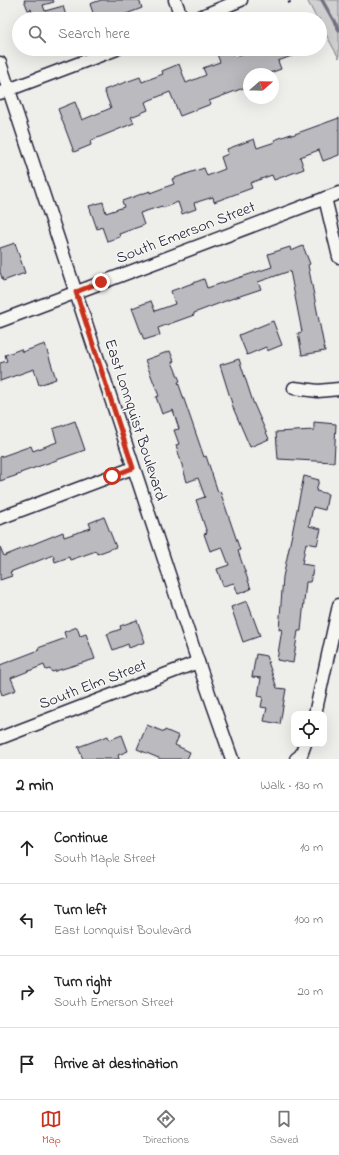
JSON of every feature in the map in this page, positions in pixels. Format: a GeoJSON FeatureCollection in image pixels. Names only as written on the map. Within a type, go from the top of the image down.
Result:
{"type":"FeatureCollection","features":[{"type":"Feature","properties":{"kind":"street"},"geometry":{"type":"LineString","coordinates":[[175,0],[179,12]]}},
{"type":"Feature","properties":{"kind":"street"},"geometry":{"type":"LineString","coordinates":[[212,12],[241,0]]}},
{"type":"Feature","properties":{"kind":"street"},"geometry":{"type":"LineString","coordinates":[[4,92],[99,56]]}},
{"type":"Feature","properties":{"kind":"street","name":"East Lonnquist Boulevard"},"geometry":{"type":"LineString","coordinates":[[0,63],[4,92],[76,292],[133,468],[232,759]]}},
{"type":"Feature","properties":{"kind":"street","name":"South Emerson Street"},"geometry":{"type":"LineString","coordinates":[[0,321],[339,193]]}},
{"type":"Feature","properties":{"kind":"street"},"geometry":{"type":"LineString","coordinates":[[325,198],[339,257]]}},
{"type":"Feature","properties":{"kind":"street"},"geometry":{"type":"LineString","coordinates":[[294,388],[318,392],[339,389]]}},
{"type":"Feature","properties":{"kind":"street"},"geometry":{"type":"LineString","coordinates":[[0,518],[133,468]]}},
{"type":"Feature","properties":{"kind":"street"},"geometry":{"type":"LineString","coordinates":[[316,711],[339,605]]}},
{"type":"Feature","properties":{"kind":"street","name":"South Elm Street"},"geometry":{"type":"LineString","coordinates":[[0,738],[198,662]]}},
{"type":"Feature","properties":{"kind":"street"},"geometry":{"type":"LineString","coordinates":[[296,759],[301,755],[304,747]]}},
{"type":"Feature","properties":{"kind":"path"},"geometry":{"type":"LineString","coordinates":[[288,2],[294,0]]}},
{"type":"Feature","properties":{"kind":"shaded area"},"geometry":{"type":"Polygon","coordinates":[[[307,0],[339,0],[339,58],[327,37],[327,12],[313,12],[307,0]]]}},
{"type":"Feature","properties":{"kind":"building"},"geometry":{"type":"Polygon","coordinates":[[[24,0],[53,0],[54,2],[43,5],[45,11],[63,6],[65,12],[32,12],[31,9],[28,10],[24,0]]]}},
{"type":"Feature","properties":{"kind":"building"},"geometry":{"type":"Polygon","coordinates":[[[101,0],[139,0],[142,8],[131,12],[93,12],[90,4],[101,0]]]}},
{"type":"Feature","properties":{"kind":"building"},"geometry":{"type":"Polygon","coordinates":[[[218,56],[292,56],[278,61],[281,69],[279,70],[279,68],[243,68],[243,88],[209,101],[211,104],[180,116],[170,92],[145,102],[148,110],[131,117],[134,123],[90,141],[91,145],[74,152],[58,109],[75,102],[82,120],[111,108],[104,90],[140,77],[142,82],[163,74],[162,71],[179,64],[186,83],[206,75],[203,68],[220,62],[218,56]]]}},
{"type":"Feature","properties":{"kind":"building"},"geometry":{"type":"Polygon","coordinates":[[[339,118],[339,155],[323,161],[319,150],[300,157],[304,169],[274,180],[272,175],[250,183],[252,188],[214,202],[213,197],[194,203],[196,209],[182,214],[178,202],[163,208],[162,206],[140,213],[144,225],[119,234],[120,237],[107,241],[102,227],[97,229],[89,206],[103,202],[106,213],[124,207],[122,201],[174,184],[172,179],[204,168],[207,176],[225,169],[221,157],[228,154],[227,149],[254,139],[257,148],[275,142],[274,140],[339,118]]]}},
{"type":"Feature","properties":{"kind":"building"},"geometry":{"type":"Polygon","coordinates":[[[15,243],[25,273],[3,281],[0,272],[0,248],[15,243]]]}},
{"type":"Feature","properties":{"kind":"building"},"geometry":{"type":"Polygon","coordinates":[[[303,246],[310,264],[308,265],[325,351],[302,355],[298,333],[302,332],[290,271],[258,282],[261,289],[228,300],[194,313],[194,315],[158,328],[160,335],[144,340],[132,308],[151,301],[155,311],[175,304],[171,291],[204,279],[207,288],[272,267],[268,254],[290,247],[291,251],[303,246]]]}},
{"type":"Feature","properties":{"kind":"building"},"geometry":{"type":"Polygon","coordinates":[[[273,321],[282,345],[267,351],[266,347],[247,355],[239,335],[273,321]]]}},
{"type":"Feature","properties":{"kind":"building"},"geometry":{"type":"Polygon","coordinates":[[[45,344],[56,379],[39,385],[34,369],[0,381],[0,363],[7,361],[5,355],[21,349],[22,352],[45,344]]]}},
{"type":"Feature","properties":{"kind":"building"},"geometry":{"type":"Polygon","coordinates":[[[170,351],[174,361],[172,362],[180,381],[178,382],[204,457],[206,456],[218,492],[220,491],[240,550],[238,551],[251,589],[238,594],[234,583],[223,586],[217,569],[229,565],[222,547],[210,551],[204,534],[207,533],[196,500],[205,497],[198,478],[187,482],[176,445],[179,444],[174,430],[179,429],[173,410],[162,414],[156,397],[159,396],[145,360],[170,351]]]}},
{"type":"Feature","properties":{"kind":"building"},"geometry":{"type":"Polygon","coordinates":[[[239,359],[253,402],[269,439],[250,447],[234,410],[220,365],[239,359]]]}},
{"type":"Feature","properties":{"kind":"building"},"geometry":{"type":"Polygon","coordinates":[[[75,421],[85,450],[0,481],[0,457],[31,446],[33,451],[57,442],[53,429],[75,421]]]}},
{"type":"Feature","properties":{"kind":"building"},"geometry":{"type":"Polygon","coordinates":[[[314,422],[336,424],[334,462],[278,459],[276,432],[314,430],[314,422]]]}},
{"type":"Feature","properties":{"kind":"building"},"geometry":{"type":"Polygon","coordinates":[[[304,476],[319,480],[316,491],[328,494],[325,510],[313,507],[309,526],[321,529],[317,545],[306,543],[302,564],[314,566],[310,582],[306,582],[301,631],[298,631],[293,663],[277,660],[282,629],[279,630],[283,577],[304,476]]]}},
{"type":"Feature","properties":{"kind":"building"},"geometry":{"type":"Polygon","coordinates":[[[104,517],[116,547],[97,554],[96,551],[70,560],[69,557],[55,562],[53,555],[10,572],[12,576],[0,580],[0,547],[4,556],[63,532],[64,537],[91,528],[89,523],[104,517]]]}},
{"type":"Feature","properties":{"kind":"building"},"geometry":{"type":"Polygon","coordinates":[[[247,601],[260,636],[243,642],[231,607],[247,601]]]}},
{"type":"Feature","properties":{"kind":"building"},"geometry":{"type":"Polygon","coordinates":[[[137,620],[145,642],[129,648],[128,644],[113,650],[107,634],[121,629],[120,626],[137,620]]]}},
{"type":"Feature","properties":{"kind":"building"},"geometry":{"type":"Polygon","coordinates":[[[77,627],[80,636],[86,634],[95,659],[52,672],[50,669],[46,670],[44,665],[11,678],[16,690],[2,695],[0,689],[0,665],[39,650],[38,648],[66,638],[64,632],[77,627]]]}},
{"type":"Feature","properties":{"kind":"building"},"geometry":{"type":"Polygon","coordinates":[[[256,654],[266,656],[277,688],[286,689],[280,724],[264,721],[267,708],[261,707],[263,697],[258,696],[261,678],[252,677],[256,654]]]}},
{"type":"Feature","properties":{"kind":"building"},"geometry":{"type":"Polygon","coordinates":[[[147,725],[179,736],[175,745],[190,752],[187,759],[161,759],[137,749],[147,725]]]}},
{"type":"Feature","properties":{"kind":"building"},"geometry":{"type":"Polygon","coordinates":[[[122,735],[128,751],[118,755],[119,759],[83,759],[78,747],[108,736],[109,740],[122,735]]]}},
{"type":"Feature","properties":{"kind":"waterway"},"geometry":{"type":"LineString","coordinates":[[322,0],[339,30]]}},
{"type":"Feature","properties":{"kind":"route"},"geometry":{"type":"LineString","coordinates":[[101,282],[76,292],[133,468],[112,476]]}}]}
